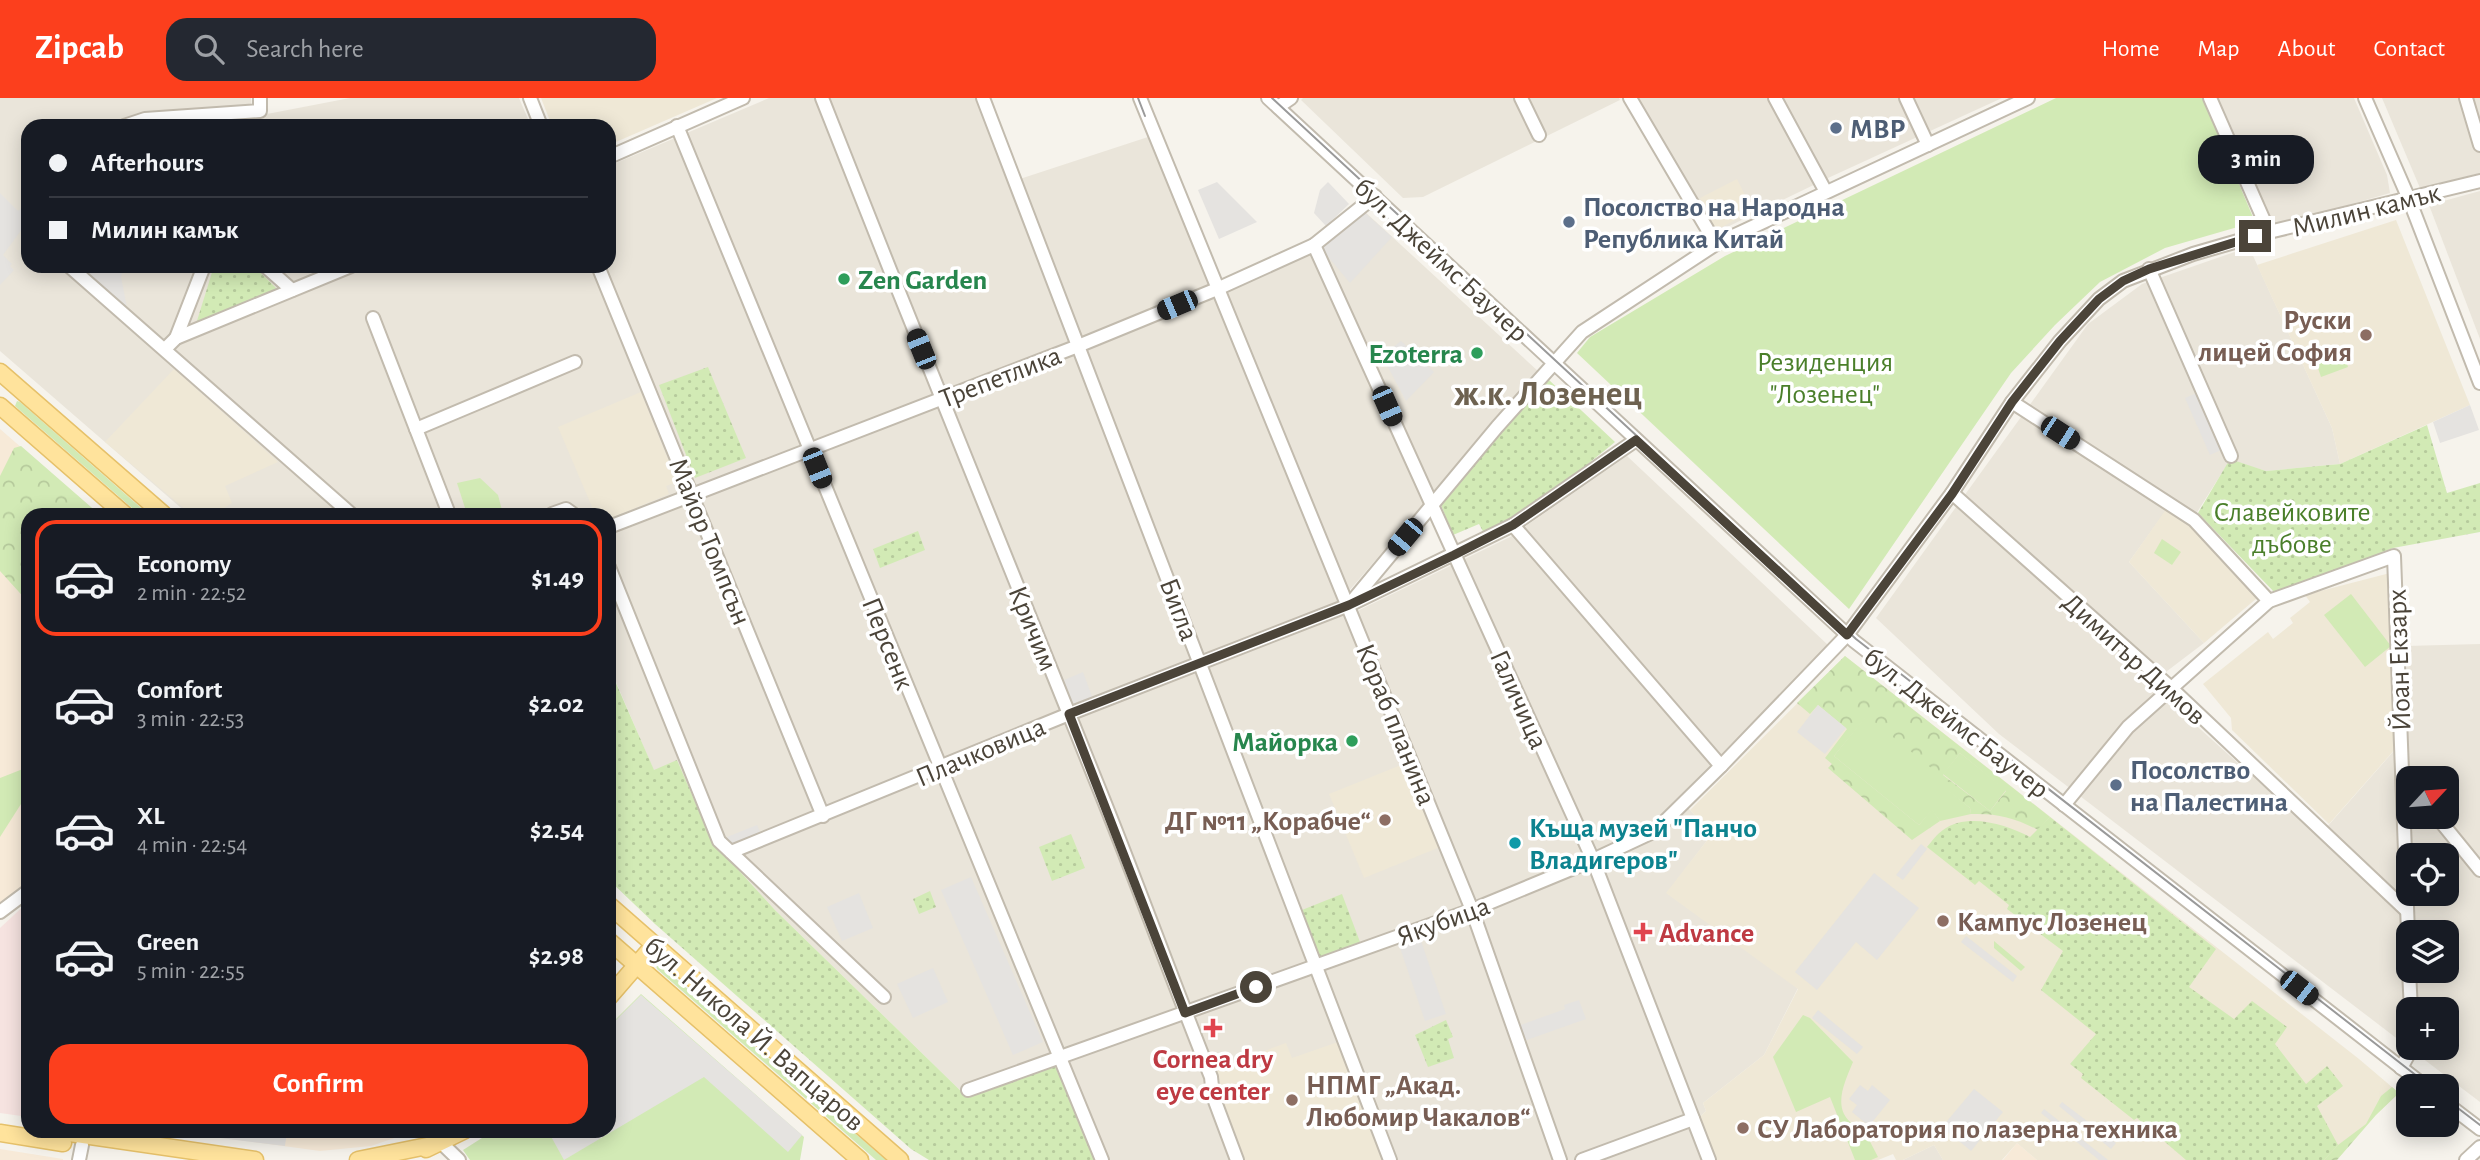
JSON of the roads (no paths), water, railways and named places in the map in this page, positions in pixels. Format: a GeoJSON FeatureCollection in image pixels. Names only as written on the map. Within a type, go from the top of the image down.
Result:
{"type":"FeatureCollection","features":[{"type":"Feature","properties":{"kind":"main road"},"geometry":{"type":"LineString","coordinates":[[0,395],[6,377],[156,508]]}},
{"type":"Feature","properties":{"kind":"main road"},"geometry":{"type":"LineString","coordinates":[[0,406],[117,508]]}},
{"type":"Feature","properties":{"kind":"main road","name":"бул. Никола Й. Вапцаров"},"geometry":{"type":"LineString","coordinates":[[616,911],[900,1160]]}},
{"type":"Feature","properties":{"kind":"main road"},"geometry":{"type":"LineString","coordinates":[[616,989],[654,945]]}},
{"type":"Feature","properties":{"kind":"main road","name":"бул. Никола Й. Вапцаров"},"geometry":{"type":"LineString","coordinates":[[616,947],[860,1160]]}},
{"type":"Feature","properties":{"kind":"main road"},"geometry":{"type":"LineString","coordinates":[[0,1124],[21,1127]]}},
{"type":"Feature","properties":{"kind":"main road"},"geometry":{"type":"LineString","coordinates":[[0,1133],[80,1153],[182,1160]]}},
{"type":"Feature","properties":{"kind":"main road"},"geometry":{"type":"LineString","coordinates":[[105,1138],[255,1160]]}},
{"type":"Feature","properties":{"kind":"main road"},"geometry":{"type":"LineString","coordinates":[[358,1160],[434,1139]]}},
{"type":"Feature","properties":{"kind":"main road"},"geometry":{"type":"LineString","coordinates":[[406,1160],[434,1139]]}},
{"type":"Feature","properties":{"kind":"street"},"geometry":{"type":"LineString","coordinates":[[145,119],[260,111],[260,98]]}},
{"type":"Feature","properties":{"kind":"street"},"geometry":{"type":"LineString","coordinates":[[530,98],[538,119]]}},
{"type":"Feature","properties":{"kind":"street"},"geometry":{"type":"LineString","coordinates":[[616,154],[743,98]]}},
{"type":"Feature","properties":{"kind":"street","name":"Кричим"},"geometry":{"type":"LineString","coordinates":[[822,98],[1211,1077],[1213,1096],[1237,1160]]}},
{"type":"Feature","properties":{"kind":"street","name":"Бигла"},"geometry":{"type":"LineString","coordinates":[[983,98],[1390,1160]]}},
{"type":"Feature","properties":{"kind":"street","name":"Кораб планина"},"geometry":{"type":"LineString","coordinates":[[1140,98],[1472,910],[1560,1160]]}},
{"type":"Feature","properties":{"kind":"street"},"geometry":{"type":"LineString","coordinates":[[1273,102],[1291,98]]}},
{"type":"Feature","properties":{"kind":"street"},"geometry":{"type":"LineString","coordinates":[[1521,98],[1539,135]]}},
{"type":"Feature","properties":{"kind":"street"},"geometry":{"type":"LineString","coordinates":[[1630,98],[1716,244]]}},
{"type":"Feature","properties":{"kind":"street"},"geometry":{"type":"LineString","coordinates":[[1775,98],[1826,192]]}},
{"type":"Feature","properties":{"kind":"street"},"geometry":{"type":"LineString","coordinates":[[1906,98],[1928,145]]}},
{"type":"Feature","properties":{"kind":"street"},"geometry":{"type":"LineString","coordinates":[[1349,605],[1497,427],[1583,332],[1716,244],[2028,98]]}},
{"type":"Feature","properties":{"kind":"street"},"geometry":{"type":"LineString","coordinates":[[2210,98],[2269,232]]}},
{"type":"Feature","properties":{"kind":"street"},"geometry":{"type":"LineString","coordinates":[[2365,98],[2409,199],[2480,383]]}},
{"type":"Feature","properties":{"kind":"street"},"geometry":{"type":"LineString","coordinates":[[2466,98],[2480,145]]}},
{"type":"Feature","properties":{"kind":"street","name":"бул. Джеймс Баучер"},"geometry":{"type":"LineString","coordinates":[[1273,102],[1847,635],[2409,1074]]}},
{"type":"Feature","properties":{"kind":"street","name":"Персенк"},"geometry":{"type":"LineString","coordinates":[[677,126],[1102,1160]]}},
{"type":"Feature","properties":{"kind":"street","name":"Милин камък"},"geometry":{"type":"LineString","coordinates":[[1847,635],[1952,494],[2012,402],[2060,341],[2099,299],[2123,281],[2193,254],[2269,232],[2480,181]]}},
{"type":"Feature","properties":{"kind":"street","name":"Трепетлика"},"geometry":{"type":"LineString","coordinates":[[616,524],[1078,346],[1217,289],[1314,245],[1375,196]]}},
{"type":"Feature","properties":{"kind":"street","name":"Галичица"},"geometry":{"type":"LineString","coordinates":[[1314,245],[1593,860],[1709,1160]]}},
{"type":"Feature","properties":{"kind":"street"},"geometry":{"type":"LineString","coordinates":[[2149,269],[2231,456]]}},
{"type":"Feature","properties":{"kind":"street"},"geometry":{"type":"LineString","coordinates":[[77,273],[345,508]]}},
{"type":"Feature","properties":{"kind":"street"},"geometry":{"type":"LineString","coordinates":[[176,338],[201,273]]}},
{"type":"Feature","properties":{"kind":"street"},"geometry":{"type":"LineString","coordinates":[[273,273],[292,290]]}},
{"type":"Feature","properties":{"kind":"street"},"geometry":{"type":"LineString","coordinates":[[165,349],[176,338],[334,273]]}},
{"type":"Feature","properties":{"kind":"street","name":"Майор Томпсън"},"geometry":{"type":"LineString","coordinates":[[601,273],[823,816]]}},
{"type":"Feature","properties":{"kind":"street"},"geometry":{"type":"LineString","coordinates":[[373,318],[447,508]]}},
{"type":"Feature","properties":{"kind":"street"},"geometry":{"type":"LineString","coordinates":[[416,429],[575,362]]}},
{"type":"Feature","properties":{"kind":"street"},"geometry":{"type":"LineString","coordinates":[[2012,402],[2194,520],[2269,601],[2128,727],[2064,805]]}},
{"type":"Feature","properties":{"kind":"street","name":"Плачковица"},"geometry":{"type":"LineString","coordinates":[[731,852],[1069,714],[1349,605],[1513,525],[1636,440]]}},
{"type":"Feature","properties":{"kind":"street","name":"Димитър Димов"},"geometry":{"type":"LineString","coordinates":[[1952,494],[2170,687],[2407,911]]}},
{"type":"Feature","properties":{"kind":"street"},"geometry":{"type":"LineString","coordinates":[[1513,525],[1721,766]]}},
{"type":"Feature","properties":{"kind":"street","name":"Йоан Екзарх"},"geometry":{"type":"LineString","coordinates":[[2269,601],[2394,556],[2404,766]]}},
{"type":"Feature","properties":{"kind":"street"},"geometry":{"type":"LineString","coordinates":[[616,584],[717,837],[884,997]]}},
{"type":"Feature","properties":{"kind":"street","name":"Якубица"},"geometry":{"type":"LineString","coordinates":[[968,1090],[1472,910],[1655,831],[1847,635]]}},
{"type":"Feature","properties":{"kind":"street","name":"Йоан Екзарх"},"geometry":{"type":"LineString","coordinates":[[2406,830],[2407,920]]}},
{"type":"Feature","properties":{"kind":"street"},"geometry":{"type":"LineString","coordinates":[[2448,830],[2480,870]]}},
{"type":"Feature","properties":{"kind":"street"},"geometry":{"type":"LineString","coordinates":[[0,912],[21,896]]}},
{"type":"Feature","properties":{"kind":"street"},"geometry":{"type":"LineString","coordinates":[[2401,1068],[2405,1060]]}},
{"type":"Feature","properties":{"kind":"street"},"geometry":{"type":"LineString","coordinates":[[2459,1113],[2480,1129]]}},
{"type":"Feature","properties":{"kind":"street"},"geometry":{"type":"LineString","coordinates":[[1583,1160],[1693,1119]]}},
{"type":"Feature","properties":{"kind":"street"},"geometry":{"type":"LineString","coordinates":[[434,1139],[458,1160]]}},
{"type":"Feature","properties":{"kind":"street"},"geometry":{"type":"LineString","coordinates":[[2466,1160],[2480,1147]]}},
{"type":"Feature","properties":{"kind":"tram line"},"geometry":{"type":"LineString","coordinates":[[1138,98],[1145,116]]}},
{"type":"Feature","properties":{"kind":"tram line"},"geometry":{"type":"LineString","coordinates":[[1272,98],[1856,639],[2414,1074]]}},
{"type":"Feature","properties":{"kind":"tram line"},"geometry":{"type":"LineString","coordinates":[[2459,1109],[2480,1125]]}},
{"type":"Feature","properties":{"kind":"place","name":"МВР"},"geometry":{"type":"Point","coordinates":[1836,128]}},
{"type":"Feature","properties":{"kind":"place","name":"Посолство на Народна Република Китай"},"geometry":{"type":"Point","coordinates":[1569,222]}},
{"type":"Feature","properties":{"kind":"place","name":"Zen Garden"},"geometry":{"type":"Point","coordinates":[844,279]}},
{"type":"Feature","properties":{"kind":"place","name":"Руски лицей София"},"geometry":{"type":"Point","coordinates":[2366,335]}},
{"type":"Feature","properties":{"kind":"place","name":"Ezoterra"},"geometry":{"type":"Point","coordinates":[1477,353]}},
{"type":"Feature","properties":{"kind":"place","name":"Майорка"},"geometry":{"type":"Point","coordinates":[1352,741]}},
{"type":"Feature","properties":{"kind":"place","name":"Посолство на Палестина"},"geometry":{"type":"Point","coordinates":[2116,785]}},
{"type":"Feature","properties":{"kind":"place","name":"ДГ №11 „Корабче“"},"geometry":{"type":"Point","coordinates":[1385,820]}},
{"type":"Feature","properties":{"kind":"place","name":"Къща музей \"Панчо Владигеров\""},"geometry":{"type":"Point","coordinates":[1515,843]}},
{"type":"Feature","properties":{"kind":"place","name":"Кампус Лозенец"},"geometry":{"type":"Point","coordinates":[1943,921]}},
{"type":"Feature","properties":{"kind":"place","name":"Advance"},"geometry":{"type":"Point","coordinates":[1643,932]}},
{"type":"Feature","properties":{"kind":"place","name":"Cornea dry eye center"},"geometry":{"type":"Point","coordinates":[1213,1028]}},
{"type":"Feature","properties":{"kind":"place","name":"НПМГ „Акад. Любомир Чакалов“"},"geometry":{"type":"Point","coordinates":[1292,1100]}},
{"type":"Feature","properties":{"kind":"place","name":"СУ Лаборатория по лазерна техника"},"geometry":{"type":"Point","coordinates":[1743,1128]}},
{"type":"Feature","properties":{"kind":"district","name":"ж.к. Лозенец"},"geometry":{"type":"Point","coordinates":[1548,393]}},
{"type":"Feature","properties":{"kind":"park label","name":"Резиденция \"Лозенец\""},"geometry":{"type":"Point","coordinates":[1825,377]}},
{"type":"Feature","properties":{"kind":"park label","name":"Славейковите дъбове"},"geometry":{"type":"Point","coordinates":[2292,527]}}]}
